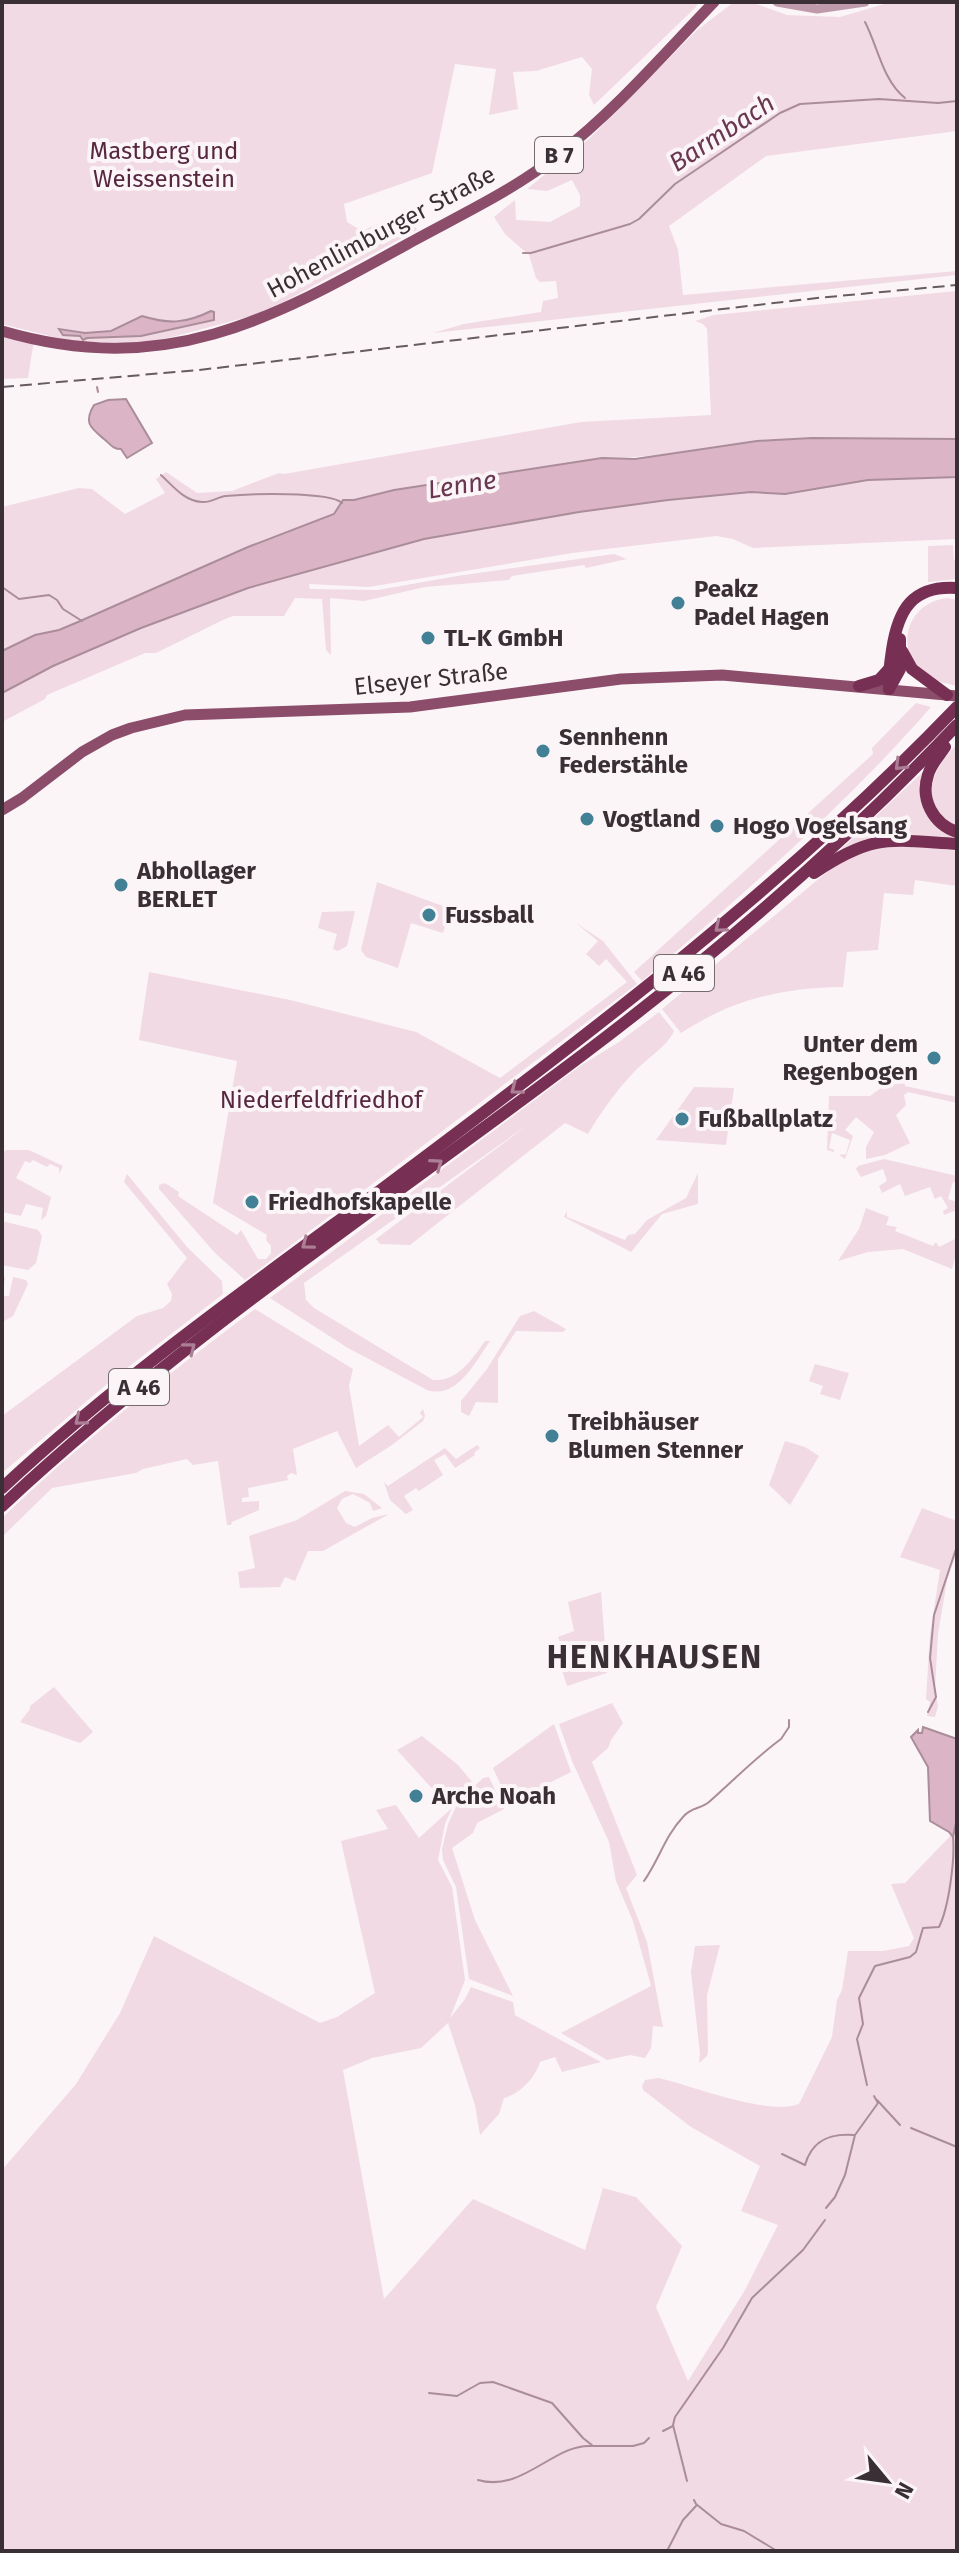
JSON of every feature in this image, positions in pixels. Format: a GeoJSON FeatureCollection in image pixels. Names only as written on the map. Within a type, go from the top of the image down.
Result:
{"type":"FeatureCollection","features":[{"type":"Feature","properties":{"kind":"highway"},"geometry":{"type":"LineString","coordinates":[[889,689],[889,669],[897,625],[907,606],[926,591],[957,591]]}},
{"type":"Feature","properties":{"kind":"highway"},"geometry":{"type":"LineString","coordinates":[[889,689],[900,669],[900,641],[906,618],[915,605],[937,593],[957,591]]}},
{"type":"Feature","properties":{"kind":"highway"},"geometry":{"type":"LineString","coordinates":[[900,641],[905,660],[912,669],[954,702]]}},
{"type":"Feature","properties":{"kind":"highway"},"geometry":{"type":"LineString","coordinates":[[859,686],[879,680],[889,669]]}},
{"type":"Feature","properties":{"kind":"highway","name":"A 46"},"geometry":{"type":"LineString","coordinates":[[2,1488],[129,1379],[565,1052],[707,938],[844,820],[954,702]]}},
{"type":"Feature","properties":{"kind":"highway"},"geometry":{"type":"LineString","coordinates":[[957,728],[928,772],[925,789],[931,812],[942,824],[957,832]]}},
{"type":"Feature","properties":{"kind":"highway","name":"A 46"},"geometry":{"type":"LineString","coordinates":[[2,1506],[145,1382],[585,1053],[784,892],[957,728]]}},
{"type":"Feature","properties":{"kind":"highway"},"geometry":{"type":"LineString","coordinates":[[784,892],[832,860],[875,842],[918,840],[957,844]]}},
{"type":"Feature","properties":{"kind":"main road","name":"Hohenlimburger Straße"},"geometry":{"type":"LineString","coordinates":[[2,331],[79,348],[124,350],[179,343],[282,311],[515,185],[558,155],[594,124],[714,3]]}},
{"type":"Feature","properties":{"kind":"main road","name":"Elseyer Straße"},"geometry":{"type":"LineString","coordinates":[[2,810],[82,752],[112,735],[185,715],[410,707],[598,682],[722,675],[889,689],[954,702]]}},
{"type":"Feature","properties":{"kind":"street"},"geometry":{"type":"LineString","coordinates":[[777,2],[817,9],[865,2]]}},
{"type":"Feature","properties":{"kind":"green space","name":"Mastberg und Weissenstein"},"geometry":{"type":"Polygon","coordinates":[[[2,2],[699,2],[594,105],[589,95],[592,69],[582,57],[536,71],[513,72],[518,109],[489,115],[496,69],[455,64],[432,173],[344,204],[347,222],[362,231],[408,210],[417,230],[263,313],[153,342],[74,342],[2,324],[2,2]]]}},
{"type":"Feature","properties":{"kind":"green space"},"geometry":{"type":"Polygon","coordinates":[[[734,2],[751,2],[787,15],[840,17],[891,2],[957,2],[957,131],[766,156],[669,226],[678,250],[683,295],[957,271],[957,275],[433,333],[464,324],[541,312],[543,301],[558,298],[556,281],[540,282],[536,278],[529,255],[505,234],[494,217],[515,200],[516,220],[550,222],[580,206],[580,195],[572,180],[547,191],[527,189],[590,138],[696,31],[734,2]]]}},
{"type":"Feature","properties":{"kind":"green space"},"geometry":{"type":"Polygon","coordinates":[[[957,291],[957,439],[761,441],[602,458],[343,500],[334,514],[2,651],[2,507],[79,488],[92,489],[125,514],[165,493],[156,479],[166,472],[197,493],[232,491],[279,473],[581,422],[711,415],[707,329],[695,321],[714,315],[957,291]]]}},
{"type":"Feature","properties":{"kind":"green space"},"geometry":{"type":"Polygon","coordinates":[[[2,332],[34,340],[28,378],[2,379],[2,332]]]}},
{"type":"Feature","properties":{"kind":"green space"},"geometry":{"type":"Polygon","coordinates":[[[957,477],[957,539],[753,548],[716,536],[572,553],[369,587],[309,584],[310,589],[378,590],[614,554],[627,559],[586,568],[584,565],[512,576],[509,580],[425,587],[364,601],[330,598],[331,655],[326,650],[322,599],[295,598],[284,616],[233,616],[225,619],[156,653],[145,653],[47,695],[45,699],[2,722],[2,693],[53,666],[141,628],[248,588],[424,539],[668,500],[751,492],[785,494],[868,480],[957,477]]]}},
{"type":"Feature","properties":{"kind":"green space"},"geometry":{"type":"Polygon","coordinates":[[[953,545],[957,579],[928,582],[928,546],[953,545]]]}},
{"type":"Feature","properties":{"kind":"green space"},"geometry":{"type":"Polygon","coordinates":[[[948,598],[957,600],[957,686],[938,681],[922,672],[908,649],[907,638],[915,616],[935,601],[948,598]]]}},
{"type":"Feature","properties":{"kind":"green space"},"geometry":{"type":"Polygon","coordinates":[[[916,703],[931,707],[863,780],[755,882],[642,981],[634,972],[873,754],[872,748],[916,703]]]}},
{"type":"Feature","properties":{"kind":"green space"},"geometry":{"type":"Polygon","coordinates":[[[957,744],[957,827],[936,809],[932,788],[940,765],[957,744]]]}},
{"type":"Feature","properties":{"kind":"green space"},"geometry":{"type":"Polygon","coordinates":[[[928,767],[922,794],[957,836],[957,841],[923,838],[835,855],[928,767]]]}},
{"type":"Feature","properties":{"kind":"green space"},"geometry":{"type":"Polygon","coordinates":[[[886,846],[921,846],[957,851],[957,886],[915,880],[913,895],[884,893],[878,950],[847,952],[843,987],[799,990],[758,998],[720,1012],[681,1033],[662,1009],[833,867],[851,856],[886,846]]]}},
{"type":"Feature","properties":{"kind":"green space"},"geometry":{"type":"Polygon","coordinates":[[[377,882],[451,909],[443,933],[411,923],[398,968],[366,957],[361,950],[377,882]]]}},
{"type":"Feature","properties":{"kind":"green space"},"geometry":{"type":"Polygon","coordinates":[[[355,911],[347,946],[338,951],[333,949],[337,934],[318,928],[322,912],[355,911]]]}},
{"type":"Feature","properties":{"kind":"green space","name":"Niederfeldfriedhof"},"geometry":{"type":"Polygon","coordinates":[[[576,923],[603,941],[637,984],[245,1280],[215,1253],[159,1189],[159,1185],[165,1183],[179,1192],[178,1196],[237,1235],[241,1230],[258,1259],[266,1259],[271,1253],[267,1235],[213,1203],[237,1061],[139,1040],[149,972],[290,1000],[416,1032],[500,1078],[627,982],[606,959],[599,966],[586,954],[598,941],[576,923]]]}},
{"type":"Feature","properties":{"kind":"green space"},"geometry":{"type":"Polygon","coordinates":[[[659,1012],[674,1031],[671,1037],[621,1087],[588,1134],[565,1123],[410,1245],[380,1244],[376,1239],[529,1124],[304,1283],[306,1300],[314,1308],[433,1380],[442,1380],[457,1373],[485,1341],[490,1341],[472,1368],[456,1384],[438,1392],[427,1390],[348,1348],[270,1298],[580,1066],[659,1012]]]}},
{"type":"Feature","properties":{"kind":"green space"},"geometry":{"type":"Polygon","coordinates":[[[905,1083],[905,1086],[957,1097],[957,1103],[908,1092],[904,1095],[906,1105],[896,1115],[910,1143],[885,1155],[866,1159],[866,1147],[874,1132],[856,1117],[845,1130],[853,1136],[845,1159],[839,1155],[846,1154],[850,1140],[832,1133],[829,1148],[834,1152],[827,1150],[829,1096],[870,1096],[885,1085],[905,1083]]]}},
{"type":"Feature","properties":{"kind":"green space"},"geometry":{"type":"Polygon","coordinates":[[[694,1087],[734,1088],[726,1145],[656,1140],[694,1087]]]}},
{"type":"Feature","properties":{"kind":"green space"},"geometry":{"type":"Polygon","coordinates":[[[6,1150],[29,1150],[63,1166],[59,1174],[59,1168],[50,1164],[47,1167],[33,1160],[30,1163],[25,1161],[16,1178],[51,1197],[46,1216],[41,1220],[43,1208],[26,1204],[21,1216],[2,1212],[2,1154],[6,1150]]]}},
{"type":"Feature","properties":{"kind":"green space"},"geometry":{"type":"Polygon","coordinates":[[[884,1159],[957,1176],[957,1183],[953,1182],[948,1199],[957,1202],[957,1210],[944,1215],[943,1211],[948,1208],[941,1196],[935,1199],[930,1187],[905,1196],[900,1184],[882,1193],[879,1186],[887,1181],[883,1169],[861,1177],[856,1169],[884,1159]]]}},
{"type":"Feature","properties":{"kind":"green space"},"geometry":{"type":"Polygon","coordinates":[[[698,1173],[698,1204],[662,1214],[631,1252],[564,1217],[567,1211],[567,1217],[625,1240],[647,1220],[686,1198],[698,1173]]]}},
{"type":"Feature","properties":{"kind":"green space"},"geometry":{"type":"Polygon","coordinates":[[[127,1174],[187,1247],[222,1281],[223,1294],[114,1378],[2,1473],[2,1416],[137,1316],[163,1308],[171,1301],[172,1294],[167,1284],[187,1258],[124,1182],[127,1174]]]}},
{"type":"Feature","properties":{"kind":"green space"},"geometry":{"type":"Polygon","coordinates":[[[866,1208],[889,1217],[886,1225],[897,1227],[895,1231],[933,1246],[936,1242],[939,1247],[957,1238],[952,1269],[903,1249],[868,1252],[838,1261],[859,1229],[866,1208]]]}},
{"type":"Feature","properties":{"kind":"green space"},"geometry":{"type":"Polygon","coordinates":[[[2,1221],[38,1230],[42,1236],[36,1263],[28,1270],[2,1265],[2,1221]]]}},
{"type":"Feature","properties":{"kind":"green space"},"geometry":{"type":"Polygon","coordinates":[[[2,1277],[5,1277],[3,1296],[9,1296],[13,1277],[26,1280],[28,1284],[13,1316],[4,1321],[2,1277]]]}},
{"type":"Feature","properties":{"kind":"green space"},"geometry":{"type":"Polygon","coordinates":[[[255,1309],[353,1369],[349,1386],[359,1446],[388,1425],[399,1437],[423,1417],[420,1413],[423,1409],[425,1416],[423,1421],[356,1468],[337,1431],[293,1449],[297,1475],[291,1473],[287,1476],[288,1480],[248,1488],[249,1497],[242,1498],[242,1502],[259,1501],[259,1510],[231,1525],[227,1525],[218,1461],[193,1465],[187,1459],[136,1473],[52,1488],[2,1537],[2,1518],[32,1490],[125,1410],[255,1309]]]}},
{"type":"Feature","properties":{"kind":"green space"},"geometry":{"type":"Polygon","coordinates":[[[534,1311],[566,1329],[563,1332],[516,1331],[498,1359],[498,1403],[476,1402],[469,1416],[461,1412],[461,1401],[487,1369],[520,1316],[534,1311]]]}},
{"type":"Feature","properties":{"kind":"green space"},"geometry":{"type":"Polygon","coordinates":[[[815,1364],[849,1373],[840,1400],[820,1394],[823,1386],[809,1381],[815,1364]]]}},
{"type":"Feature","properties":{"kind":"green space"},"geometry":{"type":"Polygon","coordinates":[[[785,1441],[805,1447],[819,1456],[790,1505],[769,1485],[785,1441]]]}},
{"type":"Feature","properties":{"kind":"green space"},"geometry":{"type":"Polygon","coordinates":[[[477,1445],[480,1448],[475,1455],[455,1468],[445,1454],[434,1460],[443,1475],[419,1491],[416,1488],[404,1496],[413,1510],[406,1514],[390,1500],[384,1482],[388,1486],[445,1448],[456,1459],[477,1445]]]}},
{"type":"Feature","properties":{"kind":"green space"},"geometry":{"type":"Polygon","coordinates":[[[345,1491],[364,1494],[382,1508],[373,1511],[370,1503],[353,1494],[342,1499],[337,1508],[346,1523],[355,1527],[389,1514],[323,1551],[308,1551],[295,1581],[285,1577],[280,1587],[240,1588],[238,1572],[255,1568],[249,1536],[297,1520],[345,1491]]]}},
{"type":"Feature","properties":{"kind":"green space"},"geometry":{"type":"Polygon","coordinates":[[[922,1508],[957,1521],[957,1552],[947,1580],[938,1634],[935,1689],[938,1706],[935,1717],[927,1716],[930,1702],[926,1699],[930,1635],[940,1570],[900,1557],[922,1508]]]}},
{"type":"Feature","properties":{"kind":"green space"},"geometry":{"type":"Polygon","coordinates":[[[601,1592],[607,1673],[567,1686],[558,1658],[565,1656],[558,1637],[574,1631],[568,1602],[601,1592]]]}},
{"type":"Feature","properties":{"kind":"green space"},"geometry":{"type":"Polygon","coordinates":[[[54,1687],[93,1732],[80,1743],[20,1722],[30,1706],[54,1687]]]}},
{"type":"Feature","properties":{"kind":"green space"},"geometry":{"type":"Polygon","coordinates":[[[612,1703],[623,1723],[608,1748],[592,1762],[637,1875],[626,1888],[647,1942],[663,2027],[653,2026],[651,2048],[645,2058],[630,2055],[607,2060],[561,2033],[651,1986],[633,1921],[616,1881],[609,1842],[572,1761],[559,1724],[612,1703]]]}},
{"type":"Feature","properties":{"kind":"green space"},"geometry":{"type":"Polygon","coordinates":[[[554,1724],[571,1772],[509,1803],[493,1768],[554,1724]]]}},
{"type":"Feature","properties":{"kind":"green space"},"geometry":{"type":"Polygon","coordinates":[[[422,1736],[458,1765],[473,1783],[448,1806],[397,1750],[422,1736]]]}},
{"type":"Feature","properties":{"kind":"green space"},"geometry":{"type":"Polygon","coordinates":[[[489,1777],[504,1809],[477,1823],[473,1833],[452,1848],[475,1920],[513,1996],[469,1979],[456,1887],[443,1860],[442,1849],[448,1824],[458,1802],[483,1778],[489,1777]]]}},
{"type":"Feature","properties":{"kind":"green space"},"geometry":{"type":"Polygon","coordinates":[[[396,1805],[419,1838],[452,1808],[445,1824],[438,1860],[452,1887],[465,1980],[450,2018],[471,1987],[513,2002],[515,2015],[601,2062],[562,2072],[555,2057],[540,2062],[526,2084],[504,2098],[499,2114],[480,2135],[475,2105],[448,2023],[421,2048],[372,2058],[343,2070],[384,2299],[473,2199],[585,2250],[603,2188],[636,2197],[682,2246],[656,2307],[688,2381],[745,2290],[778,2225],[741,2211],[760,2166],[691,2127],[643,2090],[642,2086],[645,2080],[659,2078],[750,2103],[785,2107],[799,2104],[832,2037],[848,1951],[883,1951],[909,1946],[914,1938],[891,1884],[905,1883],[957,1829],[957,2551],[2,2551],[2,2170],[76,2084],[120,2013],[154,1936],[320,2023],[337,2017],[375,1993],[341,1841],[388,1829],[376,1810],[396,1805]]]}},
{"type":"Feature","properties":{"kind":"green space"},"geometry":{"type":"Polygon","coordinates":[[[720,1945],[707,1995],[708,2051],[699,2063],[691,1972],[695,1946],[720,1945]]]}},
{"type":"Feature","properties":{"kind":"water"},"geometry":{"type":"Polygon","coordinates":[[[214,312],[214,320],[141,336],[83,340],[80,336],[63,335],[59,329],[85,333],[111,331],[142,316],[176,321],[214,312]]]}},
{"type":"Feature","properties":{"kind":"water"},"geometry":{"type":"Polygon","coordinates":[[[126,399],[152,443],[127,458],[121,449],[112,446],[95,432],[89,421],[94,405],[126,399]]]}},
{"type":"Feature","properties":{"kind":"water","name":"Lenne"},"geometry":{"type":"Polygon","coordinates":[[[812,438],[957,439],[957,477],[868,480],[785,494],[751,492],[668,500],[424,539],[248,588],[141,628],[53,666],[2,693],[2,651],[334,514],[343,500],[602,458],[635,459],[757,441],[812,438]]]}},
{"type":"Feature","properties":{"kind":"water"},"geometry":{"type":"Polygon","coordinates":[[[923,1727],[957,1739],[957,1818],[953,1837],[930,1821],[928,1767],[911,1737],[918,1730],[922,1733],[923,1727]]]}},
{"type":"Feature","properties":{"kind":"waterway"},"geometry":{"type":"LineString","coordinates":[[865,22],[886,73],[905,98]]}},
{"type":"Feature","properties":{"kind":"waterway","name":"Barmbach"},"geometry":{"type":"LineString","coordinates":[[523,253],[630,224],[675,184],[780,113],[800,104],[879,99],[938,103],[957,101]]}},
{"type":"Feature","properties":{"kind":"waterway"},"geometry":{"type":"LineString","coordinates":[[97,387],[98,392]]}},
{"type":"Feature","properties":{"kind":"waterway"},"geometry":{"type":"LineString","coordinates":[[161,475],[184,496],[202,502],[226,496],[287,494],[334,499],[342,503]]}},
{"type":"Feature","properties":{"kind":"waterway"},"geometry":{"type":"LineString","coordinates":[[2,587],[19,599],[49,595],[82,621]]}},
{"type":"Feature","properties":{"kind":"waterway"},"geometry":{"type":"LineString","coordinates":[[928,1712],[936,1697],[930,1658],[934,1615],[957,1546]]}},
{"type":"Feature","properties":{"kind":"waterway"},"geometry":{"type":"LineString","coordinates":[[644,1881],[671,1832],[683,1817],[709,1802],[781,1739],[789,1727],[789,1720]]}},
{"type":"Feature","properties":{"kind":"waterway"},"geometry":{"type":"LineString","coordinates":[[867,2085],[857,2039],[863,2024],[859,1998],[875,1966],[910,1957],[916,1952],[923,1928],[939,1927],[950,1883],[953,1837]]}},
{"type":"Feature","properties":{"kind":"waterway"},"geometry":{"type":"LineString","coordinates":[[826,2208],[845,2175],[855,2135],[878,2103],[874,2096]]}},
{"type":"Feature","properties":{"kind":"waterway"},"geometry":{"type":"LineString","coordinates":[[877,2100],[900,2125]]}},
{"type":"Feature","properties":{"kind":"waterway"},"geometry":{"type":"LineString","coordinates":[[911,2128],[957,2147]]}},
{"type":"Feature","properties":{"kind":"waterway"},"geometry":{"type":"LineString","coordinates":[[782,2154],[805,2165],[812,2149],[823,2140],[837,2135],[854,2135]]}},
{"type":"Feature","properties":{"kind":"waterway"},"geometry":{"type":"LineString","coordinates":[[687,2481],[673,2425],[675,2417],[723,2348],[752,2298],[803,2250],[825,2220]]}},
{"type":"Feature","properties":{"kind":"waterway"},"geometry":{"type":"LineString","coordinates":[[429,2393],[457,2396],[480,2383],[493,2382],[552,2403],[593,2446],[633,2446],[649,2438]]}},
{"type":"Feature","properties":{"kind":"waterway"},"geometry":{"type":"LineString","coordinates":[[663,2431],[673,2426]]}},
{"type":"Feature","properties":{"kind":"waterway"},"geometry":{"type":"LineString","coordinates":[[478,2480],[509,2480],[564,2452],[592,2446]]}},
{"type":"Feature","properties":{"kind":"waterway"},"geometry":{"type":"LineString","coordinates":[[694,2500],[721,2524],[744,2531],[777,2551]]}},
{"type":"Feature","properties":{"kind":"waterway"},"geometry":{"type":"LineString","coordinates":[[667,2551],[683,2520],[696,2506]]}},
{"type":"Feature","properties":{"kind":"railway"},"geometry":{"type":"LineString","coordinates":[[2,387],[199,370],[817,298],[957,285]]}},
{"type":"Feature","properties":{"kind":"place","name":"Peakz Padel Hagen"},"geometry":{"type":"Point","coordinates":[678,603]}},
{"type":"Feature","properties":{"kind":"place","name":"TL-K GmbH"},"geometry":{"type":"Point","coordinates":[428,638]}},
{"type":"Feature","properties":{"kind":"place","name":"Sennhenn Federstähle"},"geometry":{"type":"Point","coordinates":[543,751]}},
{"type":"Feature","properties":{"kind":"place","name":"Vogtland"},"geometry":{"type":"Point","coordinates":[587,819]}},
{"type":"Feature","properties":{"kind":"place","name":"Hogo Vogelsang"},"geometry":{"type":"Point","coordinates":[717,826]}},
{"type":"Feature","properties":{"kind":"place","name":"Abhollager BERLET"},"geometry":{"type":"Point","coordinates":[121,885]}},
{"type":"Feature","properties":{"kind":"place","name":"Fussball"},"geometry":{"type":"Point","coordinates":[429,915]}},
{"type":"Feature","properties":{"kind":"place","name":"Unter dem Regenbogen"},"geometry":{"type":"Point","coordinates":[934,1058]}},
{"type":"Feature","properties":{"kind":"place","name":"Fußballplatz"},"geometry":{"type":"Point","coordinates":[682,1119]}},
{"type":"Feature","properties":{"kind":"place","name":"Friedhofskapelle"},"geometry":{"type":"Point","coordinates":[252,1202]}},
{"type":"Feature","properties":{"kind":"place","name":"Treibhäuser Blumen Stenner"},"geometry":{"type":"Point","coordinates":[552,1436]}},
{"type":"Feature","properties":{"kind":"place","name":"Arche Noah"},"geometry":{"type":"Point","coordinates":[416,1796]}},
{"type":"Feature","properties":{"kind":"district","name":"HENKHAUSEN"},"geometry":{"type":"Point","coordinates":[655,1657]}}]}
